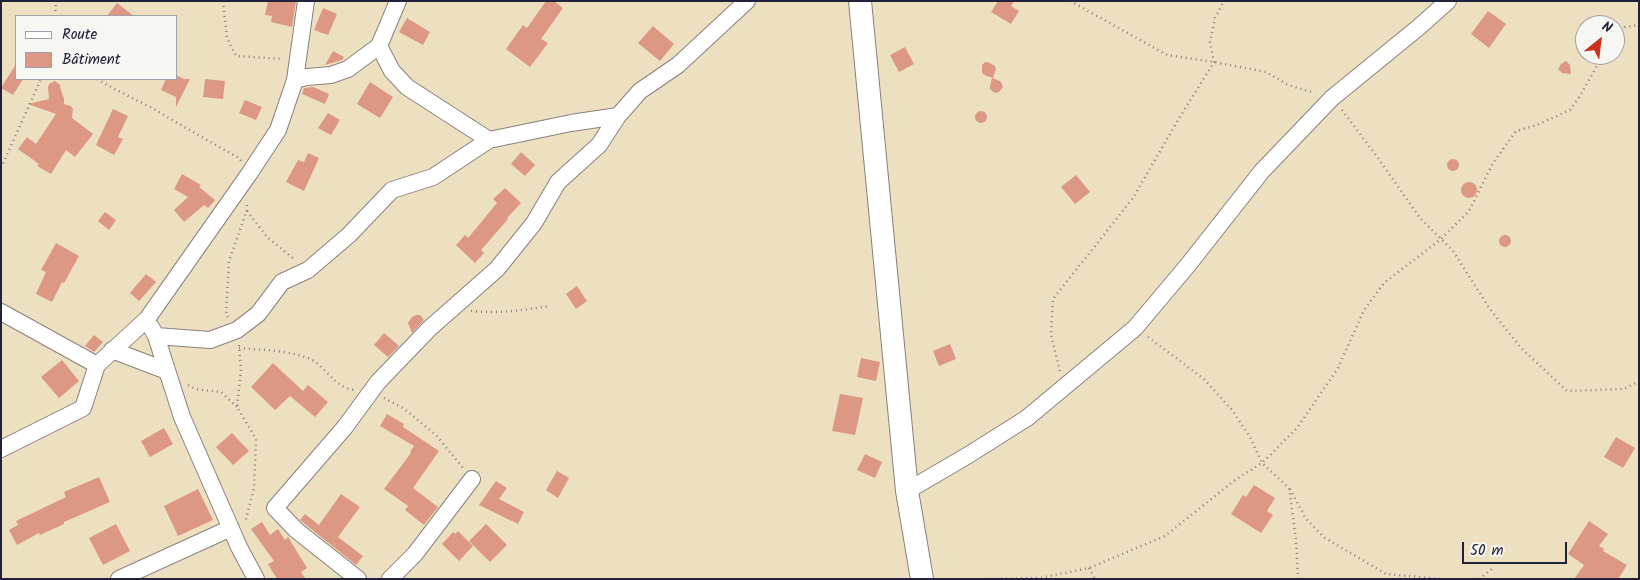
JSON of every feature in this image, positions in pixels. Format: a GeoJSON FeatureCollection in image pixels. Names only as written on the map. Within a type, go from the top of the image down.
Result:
{"type":"FeatureCollection","features":[{"type":"Feature","properties":{"kind":"main road"},"geometry":{"type":"LineString","coordinates":[[860,1],[908,491],[922,579]]}},
{"type":"Feature","properties":{"kind":"street"},"geometry":{"type":"LineString","coordinates":[[1,449],[83,408],[97,365],[147,319],[249,174],[278,130],[295,80],[306,1]]}},
{"type":"Feature","properties":{"kind":"street"},"geometry":{"type":"LineString","coordinates":[[295,80],[331,75],[348,69],[379,46],[398,1]]}},
{"type":"Feature","properties":{"kind":"street"},"geometry":{"type":"LineString","coordinates":[[358,579],[296,530],[275,508],[345,427],[378,382],[430,328],[497,269],[534,223],[558,182],[599,144],[618,116],[640,91],[678,65],[747,1]]}},
{"type":"Feature","properties":{"kind":"street"},"geometry":{"type":"LineString","coordinates":[[908,491],[1027,418],[1135,328],[1188,265],[1262,171],[1332,98],[1448,1]]}},
{"type":"Feature","properties":{"kind":"street"},"geometry":{"type":"LineString","coordinates":[[379,46],[392,72],[407,87],[488,140]]}},
{"type":"Feature","properties":{"kind":"street"},"geometry":{"type":"LineString","coordinates":[[156,336],[210,340],[237,330],[258,314],[282,282],[308,270],[349,235],[392,190],[433,177],[488,140],[571,123],[618,116]]}},
{"type":"Feature","properties":{"kind":"street"},"geometry":{"type":"LineString","coordinates":[[1,312],[97,365]]}},
{"type":"Feature","properties":{"kind":"street"},"geometry":{"type":"LineString","coordinates":[[147,319],[156,336],[182,417],[239,547],[256,579]]}},
{"type":"Feature","properties":{"kind":"street"},"geometry":{"type":"LineString","coordinates":[[112,350],[167,371]]}},
{"type":"Feature","properties":{"kind":"street"},"geometry":{"type":"LineString","coordinates":[[390,579],[415,554],[472,479]]}},
{"type":"Feature","properties":{"kind":"street"},"geometry":{"type":"LineString","coordinates":[[119,579],[231,528]]}},
{"type":"Feature","properties":{"kind":"path"},"geometry":{"type":"LineString","coordinates":[[55,15],[56,1]]}},
{"type":"Feature","properties":{"kind":"path"},"geometry":{"type":"LineString","coordinates":[[223,1],[227,38],[236,56],[298,60]]}},
{"type":"Feature","properties":{"kind":"path"},"geometry":{"type":"LineString","coordinates":[[1070,1],[1167,56],[1214,62],[1266,72],[1288,85],[1332,98],[1378,158],[1420,218],[1453,251],[1490,309],[1521,348],[1566,391],[1624,389],[1639,381]]}},
{"type":"Feature","properties":{"kind":"path"},"geometry":{"type":"LineString","coordinates":[[1065,387],[1051,335],[1053,299],[1133,198],[1214,62],[1210,42],[1215,18],[1224,1]]}},
{"type":"Feature","properties":{"kind":"path"},"geometry":{"type":"LineString","coordinates":[[1625,27],[1639,25]]}},
{"type":"Feature","properties":{"kind":"path"},"geometry":{"type":"LineString","coordinates":[[991,579],[1040,578],[1089,568],[1165,536],[1235,480],[1262,463],[1297,428],[1338,368],[1364,310],[1384,284],[1441,239],[1469,211],[1493,163],[1516,131],[1538,125],[1570,110],[1597,65]]}},
{"type":"Feature","properties":{"kind":"path"},"geometry":{"type":"LineString","coordinates":[[1,168],[41,80]]}},
{"type":"Feature","properties":{"kind":"path"},"geometry":{"type":"LineString","coordinates":[[99,80],[239,158],[249,174]]}},
{"type":"Feature","properties":{"kind":"path"},"geometry":{"type":"LineString","coordinates":[[237,407],[241,370],[237,330],[226,315],[229,261],[247,210],[247,201]]}},
{"type":"Feature","properties":{"kind":"path"},"geometry":{"type":"LineString","coordinates":[[247,210],[267,237],[308,270]]}},
{"type":"Feature","properties":{"kind":"path"},"geometry":{"type":"LineString","coordinates":[[452,308],[488,313],[550,306]]}},
{"type":"Feature","properties":{"kind":"path"},"geometry":{"type":"LineString","coordinates":[[1135,328],[1204,379],[1232,410],[1250,437],[1262,463],[1289,488],[1306,519],[1324,538],[1386,574],[1442,579]]}},
{"type":"Feature","properties":{"kind":"path"},"geometry":{"type":"LineString","coordinates":[[167,371],[194,389],[221,392],[237,407],[256,439],[254,488],[239,547]]}},
{"type":"Feature","properties":{"kind":"path"},"geometry":{"type":"LineString","coordinates":[[1289,488],[1296,539],[1298,579]]}},
{"type":"Feature","properties":{"kind":"path"},"geometry":{"type":"LineString","coordinates":[[1089,568],[1095,579]]}},
{"type":"Feature","properties":{"kind":"path"},"geometry":{"type":"LineString","coordinates":[[1479,579],[1493,568]]}},
{"type":"Feature","properties":{"kind":"building"},"geometry":{"type":"Polygon","coordinates":[[[268,1],[296,1],[292,27],[271,22],[272,16],[265,15],[268,1]]]}},
{"type":"Feature","properties":{"kind":"building"},"geometry":{"type":"Polygon","coordinates":[[[546,1],[554,1],[563,8],[541,39],[548,43],[530,67],[506,49],[523,25],[527,28],[546,1]]]}},
{"type":"Feature","properties":{"kind":"building"},"geometry":{"type":"Polygon","coordinates":[[[998,1],[1014,1],[1011,6],[1019,11],[1011,24],[991,12],[998,1]]]}},
{"type":"Feature","properties":{"kind":"building"},"geometry":{"type":"Polygon","coordinates":[[[117,3],[133,15],[108,15],[117,3]]]}},
{"type":"Feature","properties":{"kind":"building"},"geometry":{"type":"Polygon","coordinates":[[[323,8],[337,14],[328,35],[314,30],[323,8]]]}},
{"type":"Feature","properties":{"kind":"building"},"geometry":{"type":"Polygon","coordinates":[[[1488,11],[1506,24],[1489,48],[1471,34],[1488,11]]]}},
{"type":"Feature","properties":{"kind":"building"},"geometry":{"type":"Polygon","coordinates":[[[407,18],[430,32],[423,45],[399,32],[407,18]]]}},
{"type":"Feature","properties":{"kind":"building"},"geometry":{"type":"Polygon","coordinates":[[[653,26],[674,44],[660,61],[638,43],[653,26]]]}},
{"type":"Feature","properties":{"kind":"building"},"geometry":{"type":"Polygon","coordinates":[[[905,47],[914,64],[899,72],[890,55],[905,47]]]}},
{"type":"Feature","properties":{"kind":"building"},"geometry":{"type":"Polygon","coordinates":[[[333,51],[344,57],[342,60],[325,65],[333,51]]]}},
{"type":"Feature","properties":{"kind":"building"},"geometry":{"type":"Polygon","coordinates":[[[1566,61],[1570,65],[1571,74],[1562,73],[1558,69],[1566,61]]]}},
{"type":"Feature","properties":{"kind":"building"},"geometry":{"type":"Polygon","coordinates":[[[985,62],[995,66],[993,78],[984,75],[982,72],[982,65],[985,62]]]}},
{"type":"Feature","properties":{"kind":"building"},"geometry":{"type":"Polygon","coordinates":[[[15,66],[15,80],[22,80],[13,95],[1,88],[15,66]]]}},
{"type":"Feature","properties":{"kind":"building"},"geometry":{"type":"Polygon","coordinates":[[[178,76],[190,79],[176,107],[176,97],[161,90],[166,80],[178,80],[178,76]]]}},
{"type":"Feature","properties":{"kind":"building"},"geometry":{"type":"Polygon","coordinates":[[[992,78],[1000,81],[1002,84],[1003,87],[999,92],[995,93],[990,89],[992,78]]]}},
{"type":"Feature","properties":{"kind":"building"},"geometry":{"type":"Polygon","coordinates":[[[205,79],[225,81],[223,99],[203,97],[205,79]]]}},
{"type":"Feature","properties":{"kind":"building"},"geometry":{"type":"Polygon","coordinates":[[[55,81],[60,85],[64,104],[71,106],[73,109],[72,118],[93,134],[75,157],[66,150],[51,174],[37,166],[39,164],[18,149],[27,137],[36,144],[56,114],[28,104],[49,99],[49,84],[55,81]]]}},
{"type":"Feature","properties":{"kind":"building"},"geometry":{"type":"Polygon","coordinates":[[[370,82],[393,97],[380,118],[357,104],[370,82]]]}},
{"type":"Feature","properties":{"kind":"building"},"geometry":{"type":"Polygon","coordinates":[[[313,87],[329,94],[325,104],[302,94],[304,88],[313,87]]]}},
{"type":"Feature","properties":{"kind":"building"},"geometry":{"type":"Polygon","coordinates":[[[245,100],[262,107],[256,120],[239,113],[245,100]]]}},
{"type":"Feature","properties":{"kind":"building"},"geometry":{"type":"Polygon","coordinates":[[[113,109],[128,116],[118,137],[123,139],[114,155],[96,145],[113,109]]]}},
{"type":"Feature","properties":{"kind":"building"},"geometry":{"type":"Polygon","coordinates":[[[983,111],[986,112],[986,122],[979,123],[976,122],[975,115],[976,112],[983,111]]]}},
{"type":"Feature","properties":{"kind":"building"},"geometry":{"type":"Polygon","coordinates":[[[328,113],[340,120],[331,135],[318,128],[328,113]]]}},
{"type":"Feature","properties":{"kind":"building"},"geometry":{"type":"Polygon","coordinates":[[[521,152],[535,165],[525,176],[511,164],[521,152]]]}},
{"type":"Feature","properties":{"kind":"building"},"geometry":{"type":"Polygon","coordinates":[[[308,153],[319,158],[304,191],[286,182],[298,160],[304,162],[308,153]]]}},
{"type":"Feature","properties":{"kind":"building"},"geometry":{"type":"Polygon","coordinates":[[[1453,159],[1459,165],[1453,171],[1447,165],[1453,159]]]}},
{"type":"Feature","properties":{"kind":"building"},"geometry":{"type":"Polygon","coordinates":[[[182,174],[201,185],[199,187],[215,200],[208,208],[204,205],[184,222],[174,210],[188,197],[174,189],[182,174]]]}},
{"type":"Feature","properties":{"kind":"building"},"geometry":{"type":"Polygon","coordinates":[[[1076,175],[1090,192],[1075,204],[1061,187],[1076,175]]]}},
{"type":"Feature","properties":{"kind":"building"},"geometry":{"type":"Polygon","coordinates":[[[1469,182],[1475,184],[1477,190],[1475,196],[1469,198],[1463,196],[1461,190],[1463,184],[1469,182]]]}},
{"type":"Feature","properties":{"kind":"building"},"geometry":{"type":"Polygon","coordinates":[[[505,188],[521,203],[481,250],[484,253],[475,263],[456,245],[465,235],[468,238],[497,203],[493,199],[505,188]]]}},
{"type":"Feature","properties":{"kind":"building"},"geometry":{"type":"Polygon","coordinates":[[[105,212],[116,220],[109,230],[98,221],[105,212]]]}},
{"type":"Feature","properties":{"kind":"building"},"geometry":{"type":"Polygon","coordinates":[[[1503,235],[1507,235],[1511,241],[1507,247],[1503,247],[1499,243],[1499,239],[1503,235]]]}},
{"type":"Feature","properties":{"kind":"building"},"geometry":{"type":"Polygon","coordinates":[[[56,243],[79,256],[52,302],[36,294],[46,272],[41,270],[56,243]]]}},
{"type":"Feature","properties":{"kind":"building"},"geometry":{"type":"Polygon","coordinates":[[[146,274],[156,282],[139,301],[130,293],[146,274]]]}},
{"type":"Feature","properties":{"kind":"building"},"geometry":{"type":"Polygon","coordinates":[[[577,286],[587,301],[576,309],[566,294],[577,286]]]}},
{"type":"Feature","properties":{"kind":"building"},"geometry":{"type":"Polygon","coordinates":[[[416,315],[420,315],[424,320],[412,333],[408,323],[416,315]]]}},
{"type":"Feature","properties":{"kind":"building"},"geometry":{"type":"Polygon","coordinates":[[[384,333],[399,346],[388,357],[374,345],[384,333]]]}},
{"type":"Feature","properties":{"kind":"building"},"geometry":{"type":"Polygon","coordinates":[[[94,335],[103,342],[94,352],[85,346],[94,335]]]}},
{"type":"Feature","properties":{"kind":"building"},"geometry":{"type":"Polygon","coordinates":[[[950,344],[956,359],[939,366],[933,351],[950,344]]]}},
{"type":"Feature","properties":{"kind":"building"},"geometry":{"type":"Polygon","coordinates":[[[861,358],[880,362],[876,381],[857,377],[861,358]]]}},
{"type":"Feature","properties":{"kind":"building"},"geometry":{"type":"Polygon","coordinates":[[[62,360],[79,381],[59,398],[41,377],[62,360]]]}},
{"type":"Feature","properties":{"kind":"building"},"geometry":{"type":"Polygon","coordinates":[[[273,363],[303,391],[308,385],[328,402],[315,417],[290,396],[275,410],[251,387],[273,363]]]}},
{"type":"Feature","properties":{"kind":"building"},"geometry":{"type":"Polygon","coordinates":[[[840,394],[863,398],[855,435],[832,431],[840,394]]]}},
{"type":"Feature","properties":{"kind":"building"},"geometry":{"type":"Polygon","coordinates":[[[387,414],[404,424],[403,427],[439,451],[413,488],[438,507],[424,525],[405,510],[408,506],[384,489],[411,453],[414,446],[380,426],[387,414]]]}},
{"type":"Feature","properties":{"kind":"building"},"geometry":{"type":"Polygon","coordinates":[[[164,428],[173,444],[150,457],[141,441],[164,428]]]}},
{"type":"Feature","properties":{"kind":"building"},"geometry":{"type":"Polygon","coordinates":[[[232,433],[249,451],[233,465],[216,447],[232,433]]]}},
{"type":"Feature","properties":{"kind":"building"},"geometry":{"type":"Polygon","coordinates":[[[1616,437],[1635,448],[1623,468],[1604,457],[1616,437]]]}},
{"type":"Feature","properties":{"kind":"building"},"geometry":{"type":"Polygon","coordinates":[[[865,454],[882,462],[875,478],[857,470],[865,454]]]}},
{"type":"Feature","properties":{"kind":"building"},"geometry":{"type":"Polygon","coordinates":[[[557,471],[569,478],[558,498],[546,490],[557,471]]]}},
{"type":"Feature","properties":{"kind":"building"},"geometry":{"type":"Polygon","coordinates":[[[99,477],[110,502],[64,522],[64,524],[40,535],[39,533],[17,545],[9,530],[18,525],[16,521],[66,497],[64,492],[99,477]]]}},
{"type":"Feature","properties":{"kind":"building"},"geometry":{"type":"Polygon","coordinates":[[[496,481],[507,488],[499,499],[524,512],[518,524],[479,505],[496,481]]]}},
{"type":"Feature","properties":{"kind":"building"},"geometry":{"type":"Polygon","coordinates":[[[1254,485],[1275,498],[1267,511],[1273,515],[1261,533],[1231,514],[1243,495],[1246,497],[1254,485]]]}},
{"type":"Feature","properties":{"kind":"building"},"geometry":{"type":"Polygon","coordinates":[[[198,489],[213,520],[178,536],[164,506],[198,489]]]}},
{"type":"Feature","properties":{"kind":"building"},"geometry":{"type":"Polygon","coordinates":[[[341,494],[360,507],[338,537],[363,556],[356,565],[300,520],[305,514],[319,525],[341,494]]]}},
{"type":"Feature","properties":{"kind":"building"},"geometry":{"type":"Polygon","coordinates":[[[1589,521],[1608,534],[1599,546],[1604,549],[1603,551],[1627,565],[1618,579],[1574,579],[1584,565],[1568,554],[1589,521]]]}},
{"type":"Feature","properties":{"kind":"building"},"geometry":{"type":"Polygon","coordinates":[[[262,522],[270,535],[278,529],[285,540],[288,537],[307,568],[301,572],[306,579],[277,579],[268,564],[274,561],[251,529],[262,522]]]}},
{"type":"Feature","properties":{"kind":"building"},"geometry":{"type":"Polygon","coordinates":[[[116,524],[130,551],[103,565],[89,538],[116,524]]]}},
{"type":"Feature","properties":{"kind":"building"},"geometry":{"type":"Polygon","coordinates":[[[486,524],[507,545],[490,562],[469,541],[486,524]]]}},
{"type":"Feature","properties":{"kind":"building"},"geometry":{"type":"Polygon","coordinates":[[[458,531],[473,546],[459,561],[442,544],[453,532],[455,534],[458,531]]]}}]}
